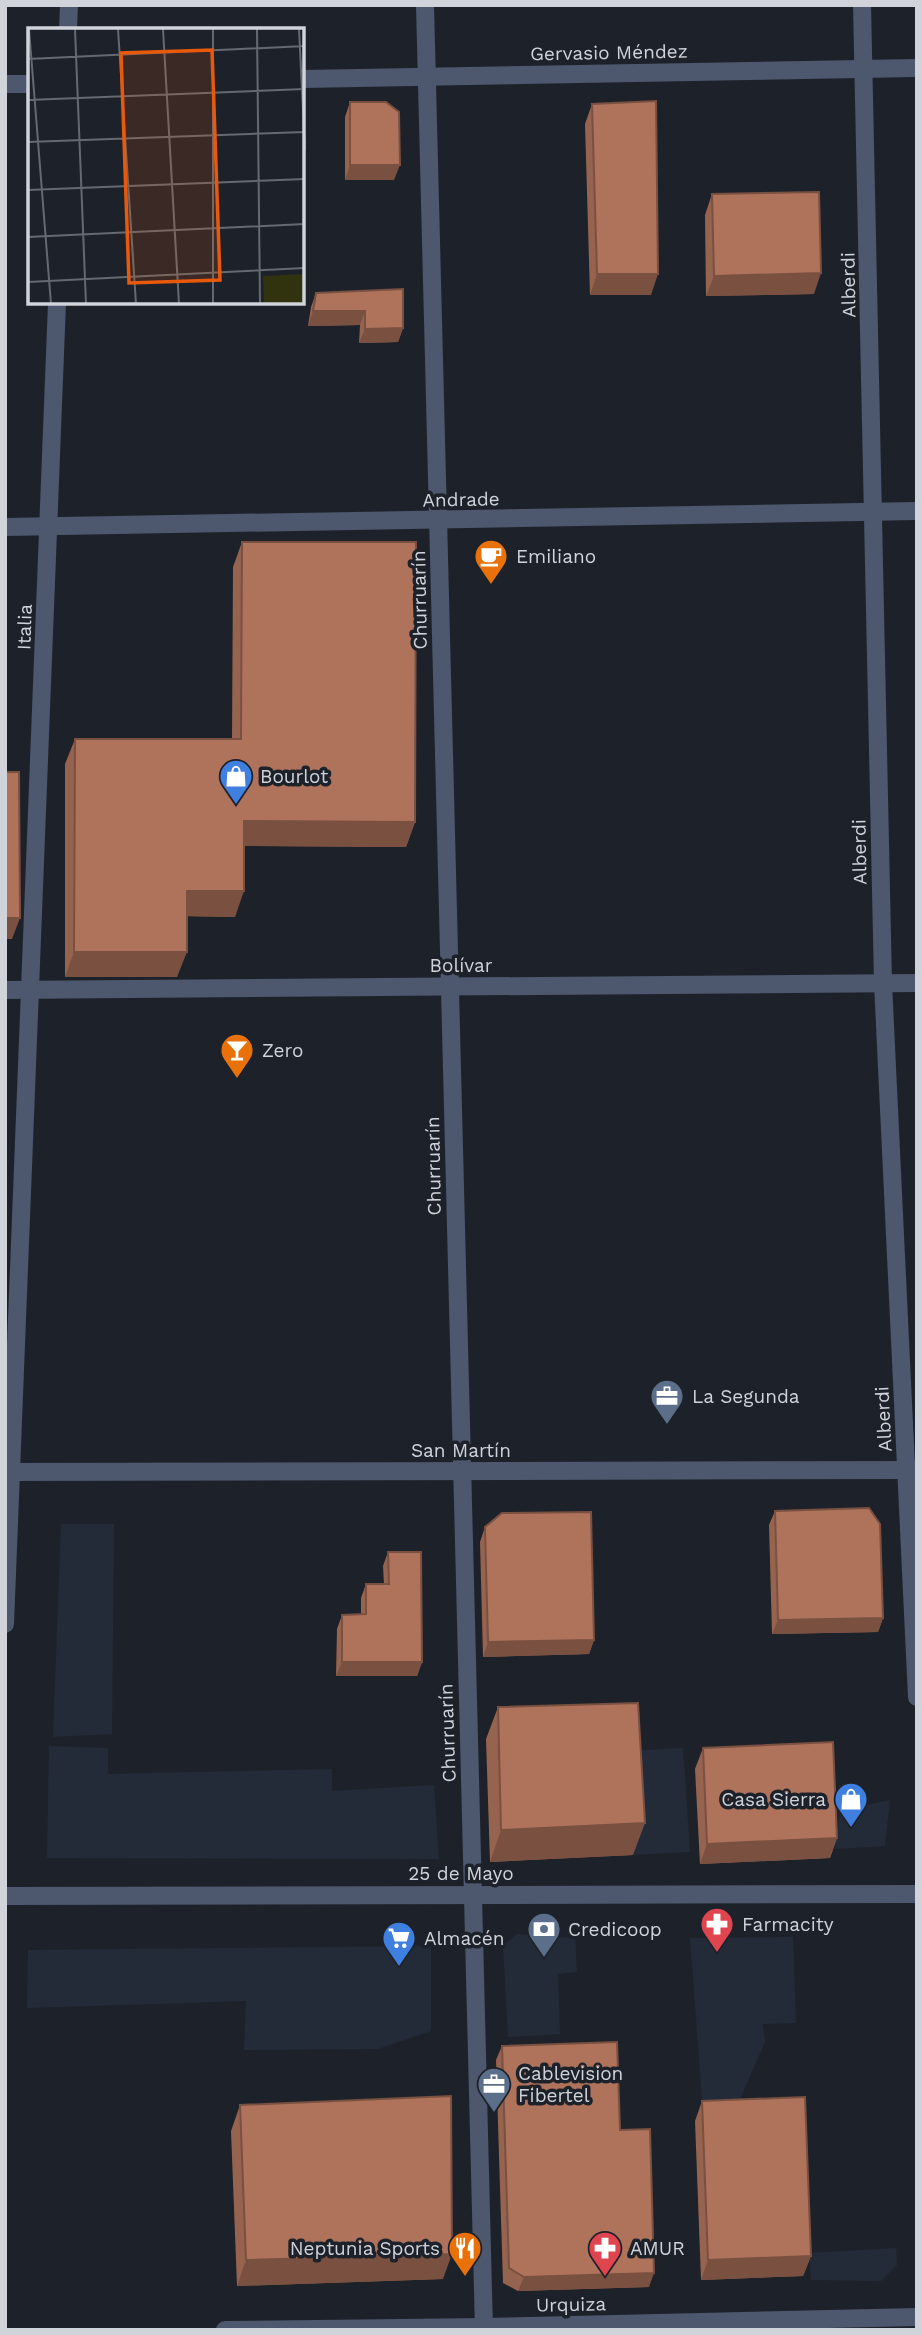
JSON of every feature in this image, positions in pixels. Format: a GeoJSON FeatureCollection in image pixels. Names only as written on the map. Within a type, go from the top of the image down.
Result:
{"type":"FeatureCollection","features":[{"type":"Feature","properties":{"kind":"street"},"geometry":{"type":"LineString","coordinates":[[68,28],[69,5]]}},
{"type":"Feature","properties":{"kind":"street","name":"Churruarín"},"geometry":{"type":"LineString","coordinates":[[425,5],[484,2328]]}},
{"type":"Feature","properties":{"kind":"street","name":"Alberdi"},"geometry":{"type":"LineString","coordinates":[[862,5],[883,983],[912,1470],[917,1697]]}},
{"type":"Feature","properties":{"kind":"street","name":"Gervasio Méndez"},"geometry":{"type":"LineString","coordinates":[[304,79],[917,68]]}},
{"type":"Feature","properties":{"kind":"street"},"geometry":{"type":"LineString","coordinates":[[5,84],[28,84]]}},
{"type":"Feature","properties":{"kind":"street","name":"Italia"},"geometry":{"type":"LineString","coordinates":[[5,1624],[8,1472],[57,304]]}},
{"type":"Feature","properties":{"kind":"street","name":"Andrade"},"geometry":{"type":"LineString","coordinates":[[5,527],[917,511]]}},
{"type":"Feature","properties":{"kind":"street","name":"Bolívar"},"geometry":{"type":"LineString","coordinates":[[5,990],[917,983]]}},
{"type":"Feature","properties":{"kind":"street","name":"San Martín"},"geometry":{"type":"LineString","coordinates":[[8,1472],[912,1470]]}},
{"type":"Feature","properties":{"kind":"street","name":"25 de Mayo"},"geometry":{"type":"LineString","coordinates":[[5,1896],[917,1894]]}},
{"type":"Feature","properties":{"kind":"street","name":"Urquiza"},"geometry":{"type":"LineString","coordinates":[[225,2330],[484,2328],[917,2316]]}},
{"type":"Feature","properties":{"kind":"shaded area"},"geometry":{"type":"Polygon","coordinates":[[[61,1524],[114,1524],[112,1734],[53,1737],[61,1524]]]}},
{"type":"Feature","properties":{"kind":"shaded area"},"geometry":{"type":"Polygon","coordinates":[[[49,1746],[108,1748],[108,1774],[332,1769],[332,1791],[434,1785],[439,1859],[47,1858],[49,1746]]]}},
{"type":"Feature","properties":{"kind":"shaded area"},"geometry":{"type":"Polygon","coordinates":[[[683,1748],[690,1852],[633,1855],[627,1751],[683,1748]]]}},
{"type":"Feature","properties":{"kind":"shaded area"},"geometry":{"type":"Polygon","coordinates":[[[890,1800],[885,1846],[835,1849],[840,1811],[890,1800]]]}},
{"type":"Feature","properties":{"kind":"shaded area"},"geometry":{"type":"Polygon","coordinates":[[[517,1934],[575,1938],[577,1972],[558,1974],[560,2034],[508,2037],[503,1946],[517,1934]]]}},
{"type":"Feature","properties":{"kind":"shaded area"},"geometry":{"type":"Polygon","coordinates":[[[793,1937],[796,2023],[763,2024],[765,2042],[735,2111],[703,2112],[690,1938],[793,1937]]]}},
{"type":"Feature","properties":{"kind":"shaded area"},"geometry":{"type":"Polygon","coordinates":[[[431,1946],[431,2031],[378,2049],[244,2050],[246,2001],[27,2008],[28,1950],[431,1946]]]}},
{"type":"Feature","properties":{"kind":"shaded area"},"geometry":{"type":"Polygon","coordinates":[[[896,2248],[897,2265],[881,2281],[811,2280],[809,2253],[896,2248]]]}},
{"type":"Feature","properties":{"kind":"building"},"geometry":{"type":"Polygon","coordinates":[[[656,101],[658,274],[597,274],[592,104],[656,101]]]}},
{"type":"Feature","properties":{"kind":"building"},"geometry":{"type":"Polygon","coordinates":[[[350,102],[386,102],[399,112],[400,165],[350,165],[350,102]]]}},
{"type":"Feature","properties":{"kind":"building"},"geometry":{"type":"Polygon","coordinates":[[[819,192],[821,273],[714,276],[712,194],[819,192]]]}},
{"type":"Feature","properties":{"kind":"building"},"geometry":{"type":"Polygon","coordinates":[[[403,289],[403,328],[365,329],[365,311],[313,311],[316,293],[403,289]]]}},
{"type":"Feature","properties":{"kind":"building","name":"Bourlot"},"geometry":{"type":"Polygon","coordinates":[[[242,542],[416,542],[415,822],[244,821],[244,891],[187,891],[187,952],[74,952],[75,739],[241,739],[242,542]]]}},
{"type":"Feature","properties":{"kind":"building"},"geometry":{"type":"Polygon","coordinates":[[[5,772],[19,772],[20,918],[5,918],[5,772]]]}},
{"type":"Feature","properties":{"kind":"building"},"geometry":{"type":"Polygon","coordinates":[[[869,1508],[880,1524],[883,1618],[778,1620],[775,1511],[869,1508]]]}},
{"type":"Feature","properties":{"kind":"building"},"geometry":{"type":"Polygon","coordinates":[[[591,1512],[594,1640],[488,1642],[485,1527],[502,1513],[591,1512]]]}},
{"type":"Feature","properties":{"kind":"building"},"geometry":{"type":"Polygon","coordinates":[[[388,1552],[421,1552],[422,1662],[342,1662],[342,1615],[366,1614],[366,1584],[389,1584],[388,1552]]]}},
{"type":"Feature","properties":{"kind":"building"},"geometry":{"type":"Polygon","coordinates":[[[638,1703],[645,1823],[501,1830],[498,1707],[638,1703]]]}},
{"type":"Feature","properties":{"kind":"building"},"geometry":{"type":"Polygon","coordinates":[[[833,1742],[837,1838],[707,1844],[703,1748],[833,1742]]]}},
{"type":"Feature","properties":{"kind":"building"},"geometry":{"type":"Polygon","coordinates":[[[617,2042],[620,2130],[650,2129],[654,2273],[524,2277],[509,2268],[502,2046],[617,2042]]]}},
{"type":"Feature","properties":{"kind":"building"},"geometry":{"type":"Polygon","coordinates":[[[451,2096],[452,2254],[246,2260],[240,2105],[451,2096]]]}},
{"type":"Feature","properties":{"kind":"building"},"geometry":{"type":"Polygon","coordinates":[[[805,2097],[811,2256],[708,2260],[702,2101],[805,2097]]]}},
{"type":"Feature","properties":{"kind":"place","name":"Emiliano"},"geometry":{"type":"Point","coordinates":[491,586]}},
{"type":"Feature","properties":{"kind":"place","name":"Bourlot"},"geometry":{"type":"Point","coordinates":[236,806]}},
{"type":"Feature","properties":{"kind":"place","name":"Zero"},"geometry":{"type":"Point","coordinates":[237,1080]}},
{"type":"Feature","properties":{"kind":"place","name":"La Segunda"},"geometry":{"type":"Point","coordinates":[667,1426]}},
{"type":"Feature","properties":{"kind":"place","name":"Casa Sierra"},"geometry":{"type":"Point","coordinates":[851,1829]}},
{"type":"Feature","properties":{"kind":"place","name":"Farmacity"},"geometry":{"type":"Point","coordinates":[717,1954]}},
{"type":"Feature","properties":{"kind":"place","name":"Credicoop"},"geometry":{"type":"Point","coordinates":[544,1959]}},
{"type":"Feature","properties":{"kind":"place","name":"Almacén"},"geometry":{"type":"Point","coordinates":[399,1968]}},
{"type":"Feature","properties":{"kind":"place","name":"Cablevision Fibertel"},"geometry":{"type":"Point","coordinates":[494,2114]}},
{"type":"Feature","properties":{"kind":"place","name":"Neptunia Sports"},"geometry":{"type":"Point","coordinates":[465,2278]}},
{"type":"Feature","properties":{"kind":"place","name":"AMUR"},"geometry":{"type":"Point","coordinates":[605,2278]}}]}
